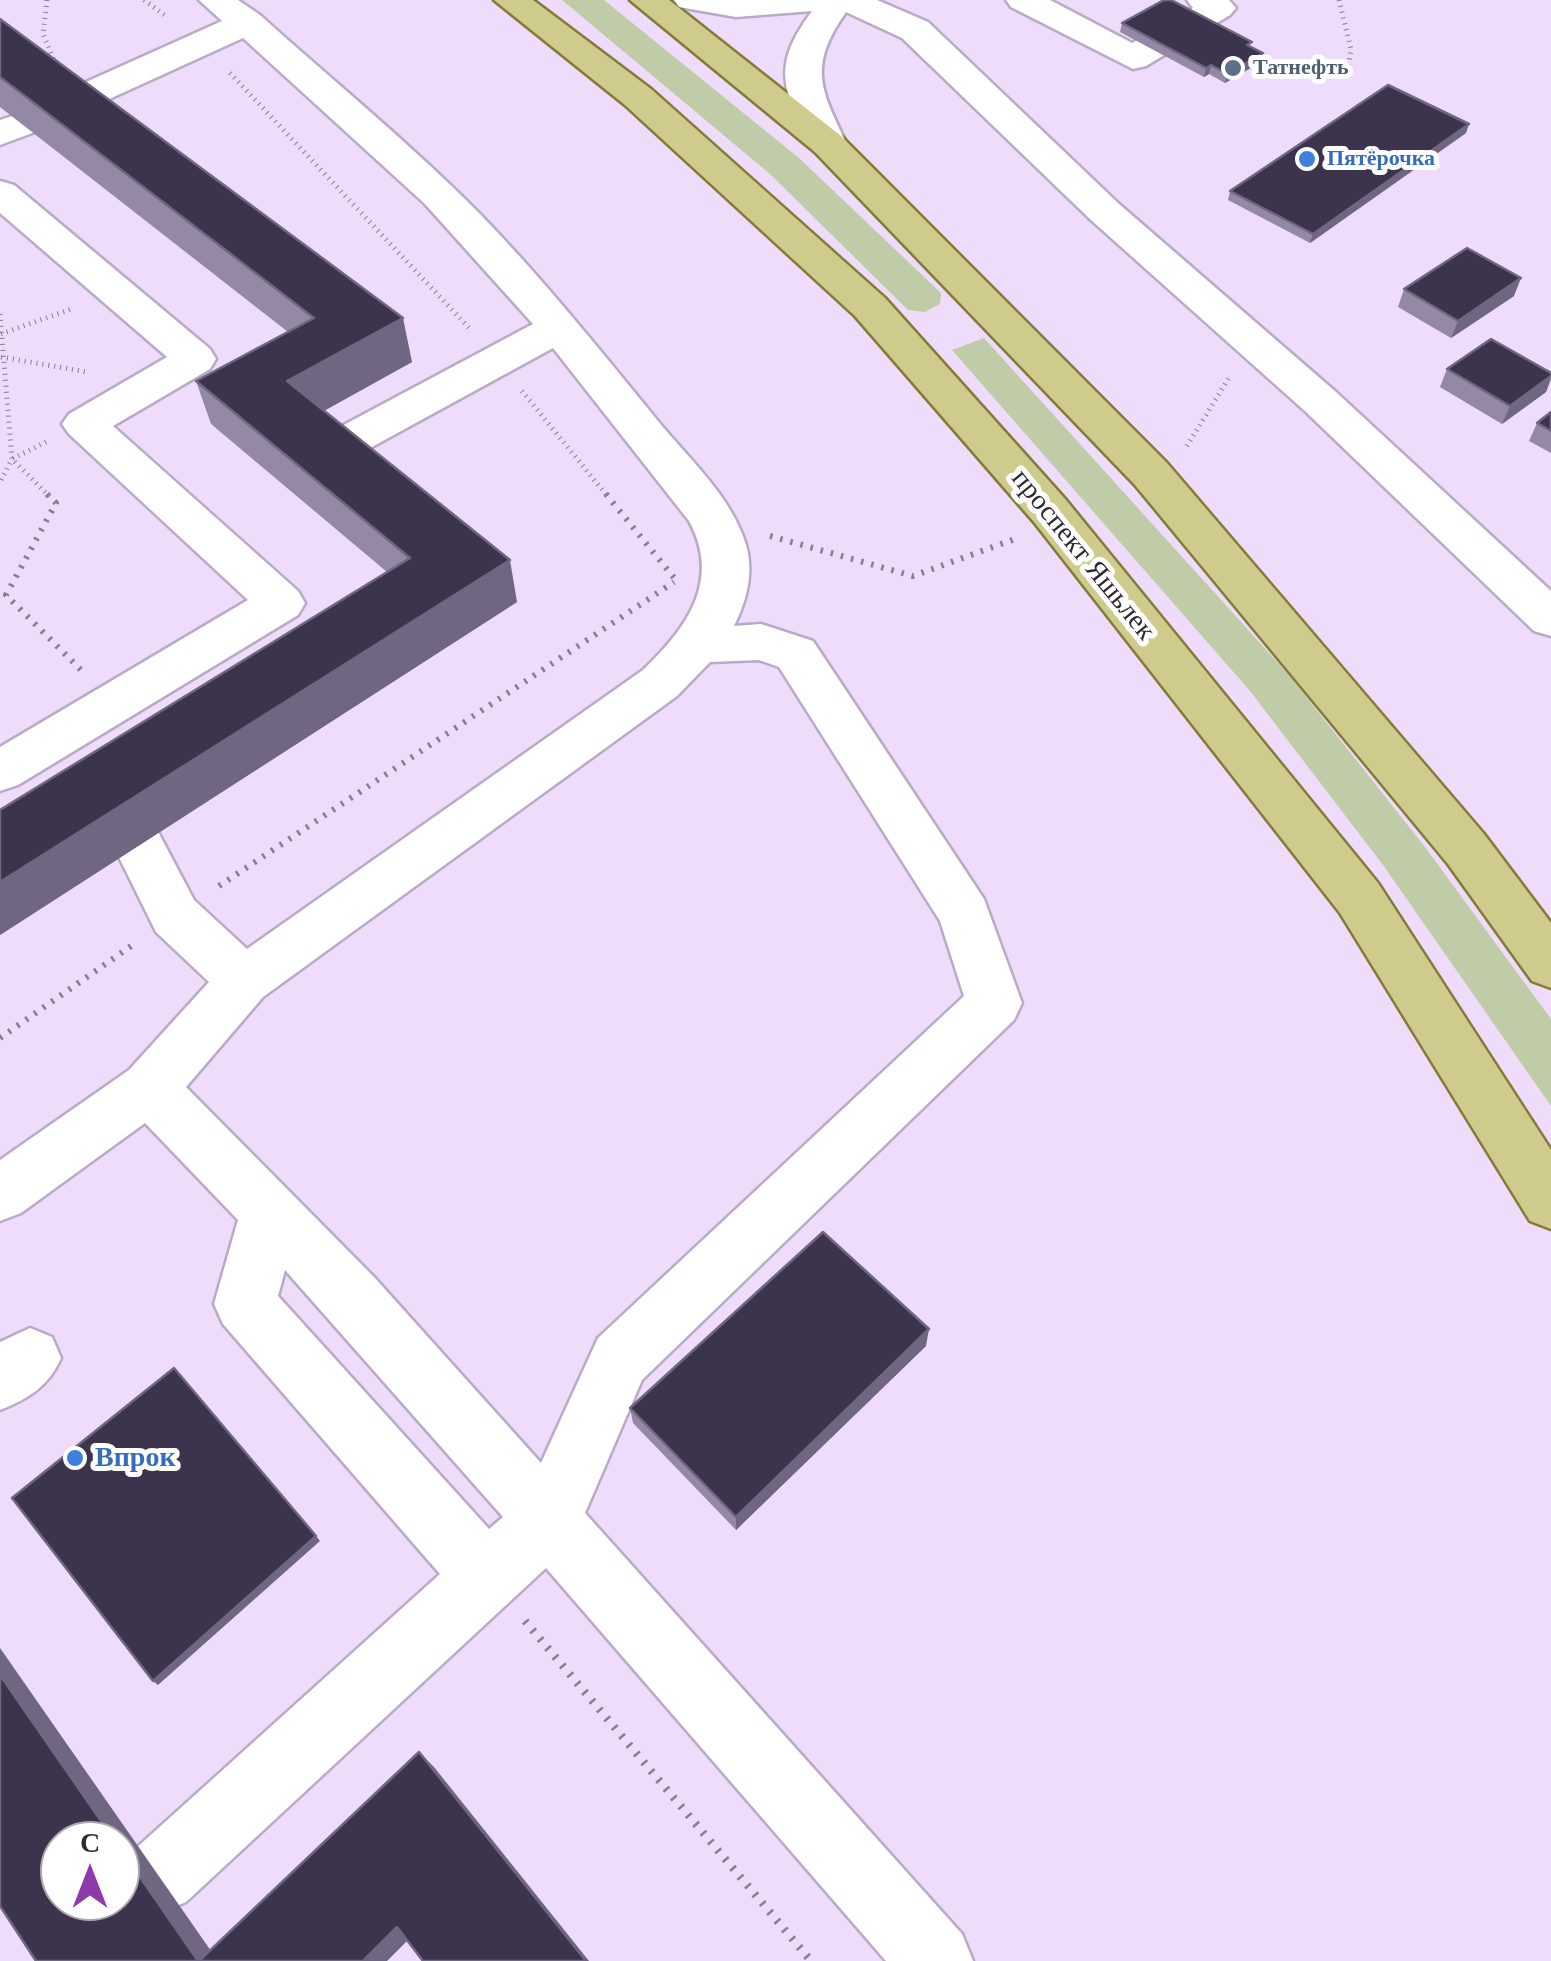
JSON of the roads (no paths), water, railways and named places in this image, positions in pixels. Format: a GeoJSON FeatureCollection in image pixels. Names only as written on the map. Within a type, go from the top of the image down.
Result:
{"type":"FeatureCollection","features":[{"type":"Feature","properties":{"kind":"main road","name":"проспект Яшьлек"},"geometry":{"type":"LineString","coordinates":[[511,0],[638,97],[870,307],[1050,511],[1359,898],[1551,1202]]}},
{"type":"Feature","properties":{"kind":"main road"},"geometry":{"type":"LineString","coordinates":[[648,0],[828,144],[1150,474],[1466,848],[1551,965]]}},
{"type":"Feature","properties":{"kind":"main road"},"geometry":{"type":"LineString","coordinates":[[870,307],[932,330],[950,330],[966,318],[961,283]]}},
{"type":"Feature","properties":{"kind":"street"},"geometry":{"type":"LineString","coordinates":[[691,0],[736,6],[814,0]]}},
{"type":"Feature","properties":{"kind":"street"},"geometry":{"type":"LineString","coordinates":[[828,144],[800,86],[804,44],[837,0]]}},
{"type":"Feature","properties":{"kind":"street"},"geometry":{"type":"LineString","coordinates":[[848,0],[915,30],[1105,212],[1321,402],[1551,619]]}},
{"type":"Feature","properties":{"kind":"street"},"geometry":{"type":"LineString","coordinates":[[1023,0],[1133,58],[1218,8],[1204,0]]}},
{"type":"Feature","properties":{"kind":"street"},"geometry":{"type":"LineString","coordinates":[[1060,19],[1096,0]]}},
{"type":"Feature","properties":{"kind":"street"},"geometry":{"type":"LineString","coordinates":[[70,103],[232,12],[464,220],[560,327],[706,511],[740,540],[796,654],[965,915],[994,1003],[620,1359],[549,1520],[160,1876]]}},
{"type":"Feature","properties":{"kind":"street"},"geometry":{"type":"LineString","coordinates":[[0,193],[195,359],[84,424],[281,602],[114,703],[56,760],[0,771]]}},
{"type":"Feature","properties":{"kind":"street"},"geometry":{"type":"LineString","coordinates":[[354,438],[560,327]]}},
{"type":"Feature","properties":{"kind":"street"},"geometry":{"type":"LineString","coordinates":[[0,1194],[149,1088],[244,981],[660,683],[699,645],[720,612],[740,540]]}},
{"type":"Feature","properties":{"kind":"street"},"geometry":{"type":"LineString","coordinates":[[699,645],[761,642],[796,654]]}},
{"type":"Feature","properties":{"kind":"street"},"geometry":{"type":"LineString","coordinates":[[139,845],[174,916],[244,981]]}},
{"type":"Feature","properties":{"kind":"street"},"geometry":{"type":"LineString","coordinates":[[149,1088],[352,1297],[935,1961]]}},
{"type":"Feature","properties":{"kind":"street"},"geometry":{"type":"LineString","coordinates":[[270,1212],[246,1304],[488,1577]]}},
{"type":"Feature","properties":{"kind":"place","name":"Татнефть"},"geometry":{"type":"Point","coordinates":[1233,68]}},
{"type":"Feature","properties":{"kind":"place","name":"Пятёрочка"},"geometry":{"type":"Point","coordinates":[1307,159]}},
{"type":"Feature","properties":{"kind":"place","name":"Впрок"},"geometry":{"type":"Point","coordinates":[75,1458]}}]}
